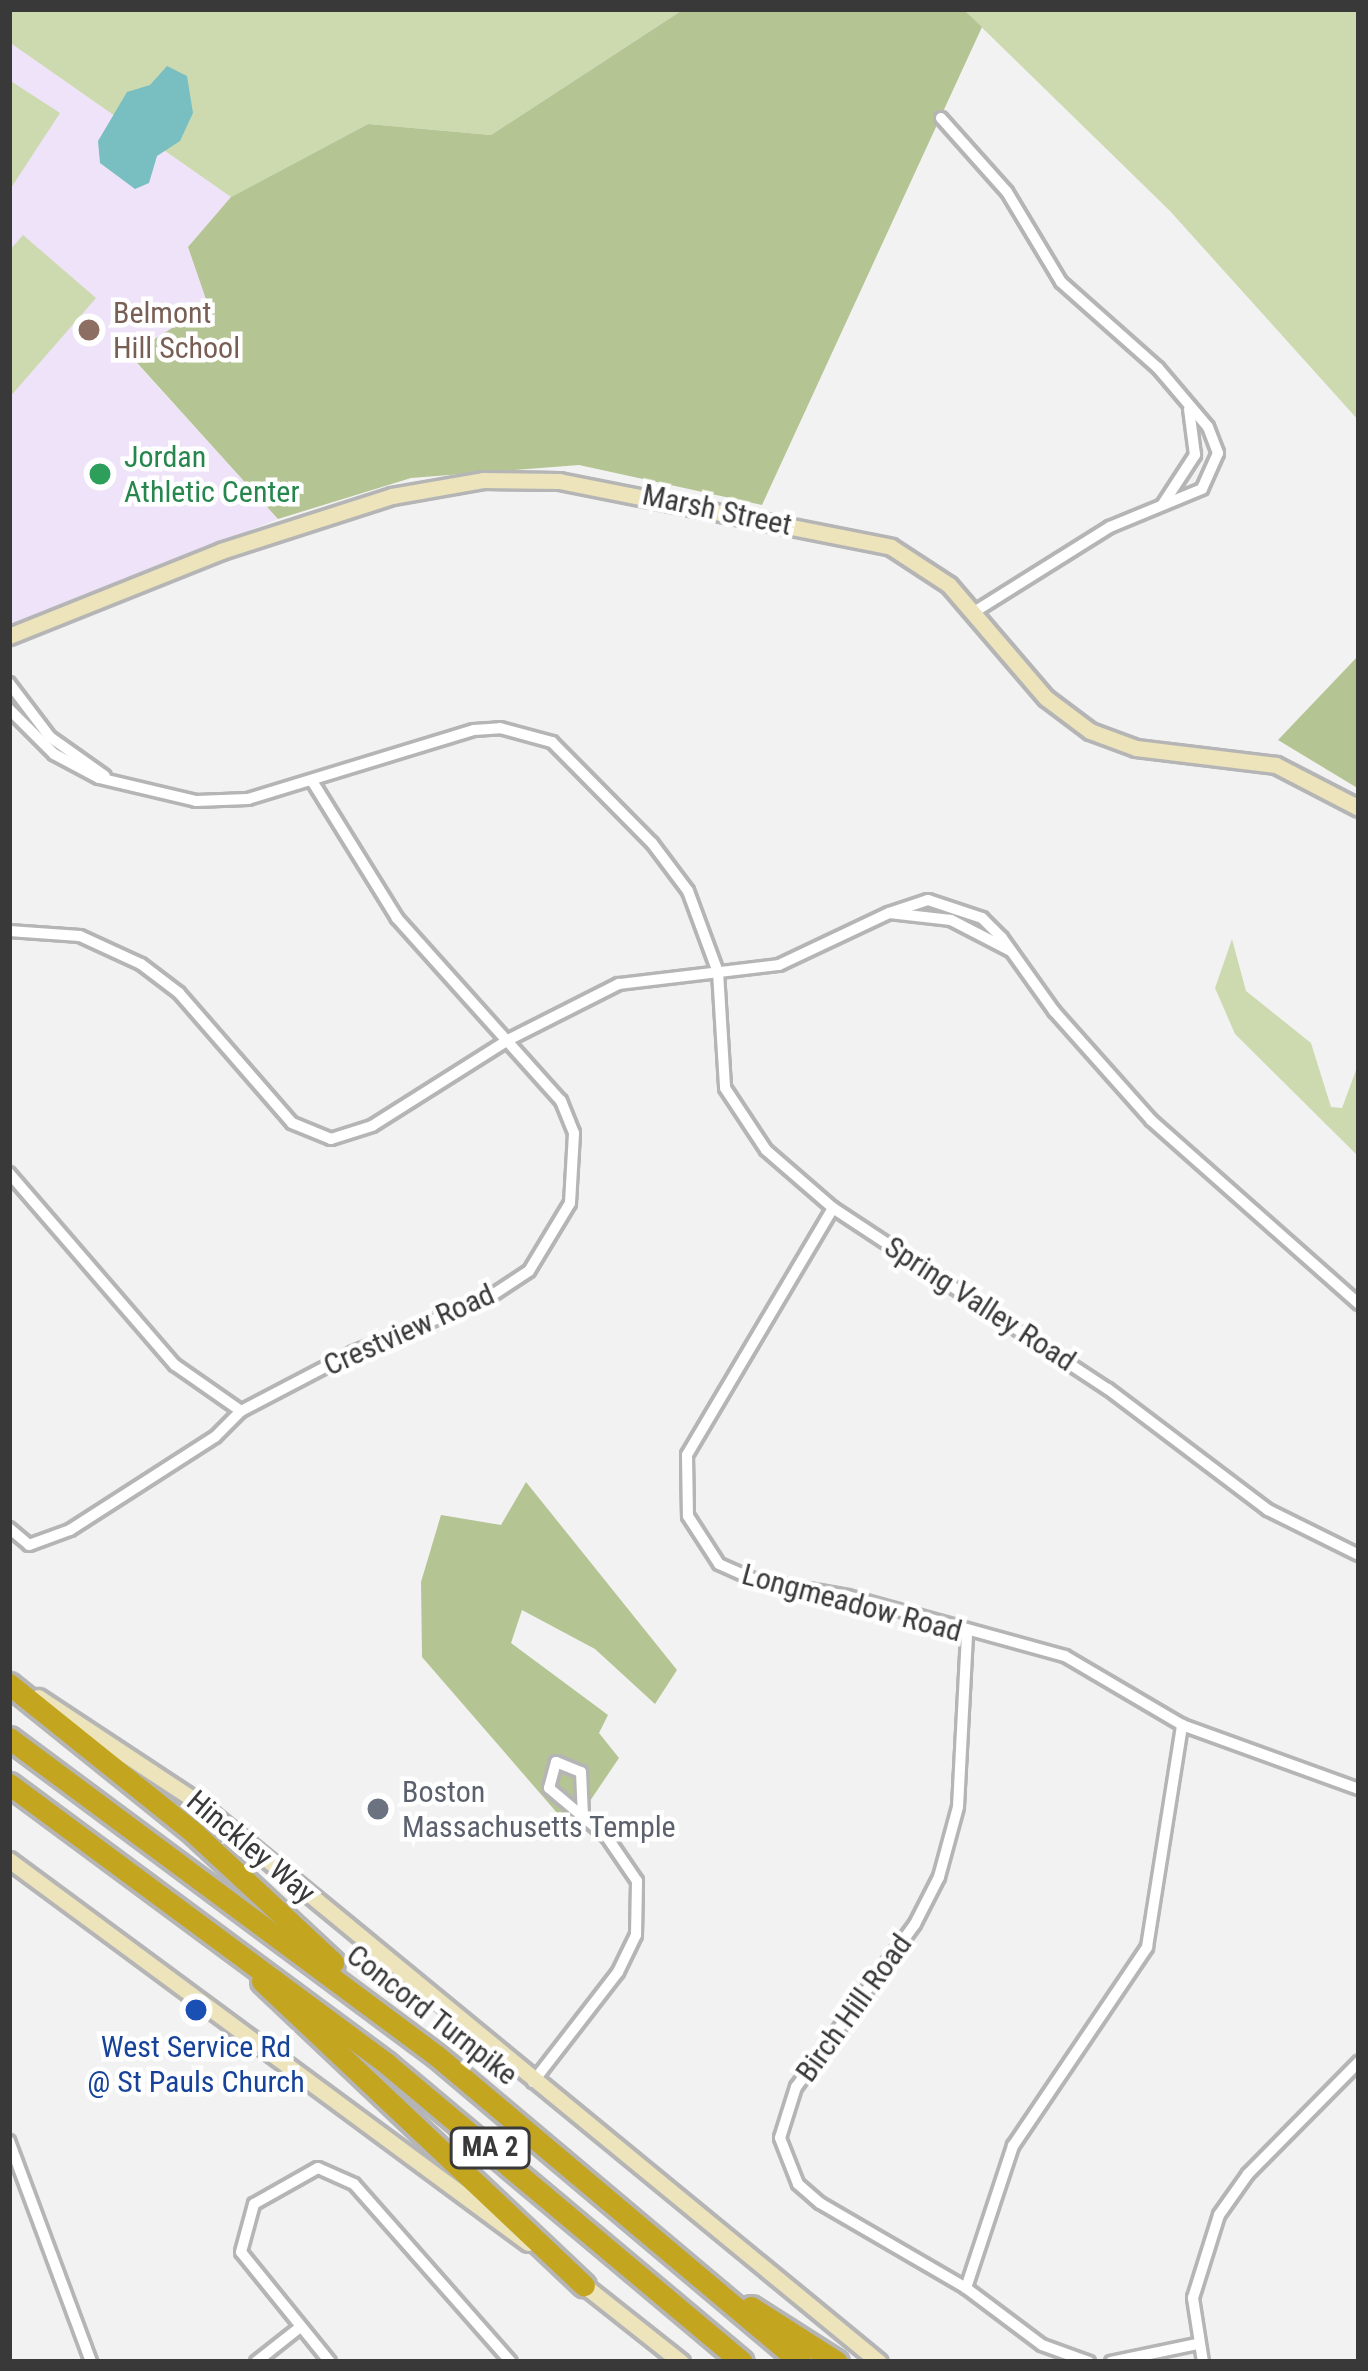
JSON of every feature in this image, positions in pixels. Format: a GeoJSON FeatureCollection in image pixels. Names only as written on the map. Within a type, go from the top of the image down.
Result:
{"type":"FeatureCollection","features":[{"type":"Feature","properties":{"kind":"highway"},"geometry":{"type":"LineString","coordinates":[[9,1682],[194,1833],[375,2007]]}},
{"type":"Feature","properties":{"kind":"highway","name":"Concord Turnpike"},"geometry":{"type":"LineString","coordinates":[[9,1738],[375,2007],[800,2362]]}},
{"type":"Feature","properties":{"kind":"highway","name":"MA 2"},"geometry":{"type":"LineString","coordinates":[[9,1784],[230,1945],[462,2124],[742,2362]]}},
{"type":"Feature","properties":{"kind":"highway"},"geometry":{"type":"LineString","coordinates":[[230,1945],[291,2013],[584,2285]]}},
{"type":"Feature","properties":{"kind":"highway"},"geometry":{"type":"LineString","coordinates":[[708,2283],[836,2362]]}},
{"type":"Feature","properties":{"kind":"main road","name":"Marsh Street"},"geometry":{"type":"LineString","coordinates":[[9,636],[221,551],[392,496],[483,480],[623,490],[876,543],[920,563],[974,612],[1046,698],[1090,731],[1136,748],[1276,765],[1359,808]]}},
{"type":"Feature","properties":{"kind":"main road","name":"Hinckley Way"},"geometry":{"type":"LineString","coordinates":[[9,1682],[197,1802],[533,2082]]}},
{"type":"Feature","properties":{"kind":"main road"},"geometry":{"type":"LineString","coordinates":[[9,1860],[584,2285],[681,2362]]}},
{"type":"Feature","properties":{"kind":"main road","name":"Concord Turnpike"},"geometry":{"type":"LineString","coordinates":[[533,2082],[879,2362]]}},
{"type":"Feature","properties":{"kind":"street"},"geometry":{"type":"LineString","coordinates":[[941,118],[1007,192],[1060,282],[1183,394],[1216,440],[1216,467],[1202,489],[1162,505],[974,612]]}},
{"type":"Feature","properties":{"kind":"street"},"geometry":{"type":"LineString","coordinates":[[1162,505],[1190,470],[1198,440],[1183,394]]}},
{"type":"Feature","properties":{"kind":"street"},"geometry":{"type":"LineString","coordinates":[[9,683],[50,736],[112,782]]}},
{"type":"Feature","properties":{"kind":"street"},"geometry":{"type":"LineString","coordinates":[[9,709],[54,754],[112,782],[196,801],[248,799],[474,730],[500,728],[553,742],[652,843],[688,891],[718,972]]}},
{"type":"Feature","properties":{"kind":"street","name":"Crestview Road"},"geometry":{"type":"LineString","coordinates":[[9,1528],[29,1545],[122,1498],[241,1411],[354,1352],[488,1298],[554,1240],[577,1173],[574,1133],[543,1073],[397,917],[312,782]]}},
{"type":"Feature","properties":{"kind":"street"},"geometry":{"type":"LineString","coordinates":[[9,931],[80,936],[141,964],[178,993],[310,1135],[361,1131],[508,1040],[619,984],[790,962],[889,913],[928,900],[957,904],[989,924],[1151,1120],[1359,1304]]}},
{"type":"Feature","properties":{"kind":"street","name":"Spring Valley Road"},"geometry":{"type":"LineString","coordinates":[[718,972],[717,1029],[730,1102],[753,1137],[832,1208],[1108,1389],[1268,1510],[1359,1556]]}},
{"type":"Feature","properties":{"kind":"street"},"geometry":{"type":"LineString","coordinates":[[9,1173],[175,1365],[241,1411]]}},
{"type":"Feature","properties":{"kind":"street","name":"Longmeadow Road"},"geometry":{"type":"LineString","coordinates":[[832,1208],[687,1455],[688,1516],[719,1564],[752,1580],[847,1596],[967,1635],[1065,1656],[1182,1725],[1359,1789]]}},
{"type":"Feature","properties":{"kind":"street","name":"Birch Hill Road"},"geometry":{"type":"LineString","coordinates":[[967,1635],[958,1807],[939,1877],[915,1924],[796,2087],[780,2138],[798,2184],[820,2203],[966,2288],[1042,2345],[1089,2362]]}},
{"type":"Feature","properties":{"kind":"street"},"geometry":{"type":"LineString","coordinates":[[966,2288],[1013,2146],[1147,1947],[1182,1725]]}},
{"type":"Feature","properties":{"kind":"street"},"geometry":{"type":"LineString","coordinates":[[533,2082],[618,1972],[636,1935],[637,1881],[583,1816],[547,1782],[556,1762],[581,1772],[583,1816]]}},
{"type":"Feature","properties":{"kind":"street"},"geometry":{"type":"LineString","coordinates":[[1203,2362],[1197,2344],[1196,2279],[1219,2215],[1248,2174],[1359,2062]]}},
{"type":"Feature","properties":{"kind":"street"},"geometry":{"type":"LineString","coordinates":[[9,2141],[92,2362]]}},
{"type":"Feature","properties":{"kind":"street"},"geometry":{"type":"LineString","coordinates":[[329,2362],[250,2272],[241,2234],[260,2198],[300,2173],[328,2168],[354,2184],[511,2362]]}},
{"type":"Feature","properties":{"kind":"street"},"geometry":{"type":"LineString","coordinates":[[256,2362],[298,2328]]}},
{"type":"Feature","properties":{"kind":"street"},"geometry":{"type":"LineString","coordinates":[[1111,2362],[1197,2344]]}},
{"type":"Feature","properties":{"kind":"shaded area","name":"Belmont Hill School"},"geometry":{"type":"Polygon","coordinates":[[[9,42],[231,197],[188,247],[208,305],[130,356],[278,519],[9,625],[9,42]]]}},
{"type":"Feature","properties":{"kind":"green space"},"geometry":{"type":"Polygon","coordinates":[[[9,9],[684,9],[491,135],[368,124],[231,197],[9,42],[9,9]]]}},
{"type":"Feature","properties":{"kind":"green space"},"geometry":{"type":"Polygon","coordinates":[[[684,9],[963,9],[982,27],[762,505],[579,465],[411,478],[278,519],[130,355],[208,305],[188,247],[231,197],[368,124],[491,135],[684,9]]]}},
{"type":"Feature","properties":{"kind":"green space"},"geometry":{"type":"Polygon","coordinates":[[[963,9],[1359,9],[1359,421],[1170,211],[963,9]]]}},
{"type":"Feature","properties":{"kind":"green space"},"geometry":{"type":"Polygon","coordinates":[[[9,80],[60,113],[9,191],[9,80]]]}},
{"type":"Feature","properties":{"kind":"green space"},"geometry":{"type":"Polygon","coordinates":[[[23,235],[96,298],[9,398],[9,251],[23,235]]]}},
{"type":"Feature","properties":{"kind":"green space"},"geometry":{"type":"Polygon","coordinates":[[[1359,655],[1359,789],[1278,740],[1359,655]]]}},
{"type":"Feature","properties":{"kind":"green space"},"geometry":{"type":"Polygon","coordinates":[[[1232,939],[1246,991],[1311,1043],[1331,1107],[1342,1108],[1359,1062],[1359,1157],[1235,1034],[1215,988],[1232,939]]]}},
{"type":"Feature","properties":{"kind":"green space"},"geometry":{"type":"Polygon","coordinates":[[[526,1482],[677,1670],[655,1704],[595,1649],[522,1610],[511,1643],[608,1715],[599,1733],[619,1758],[571,1829],[422,1657],[421,1582],[441,1515],[501,1525],[526,1482]]]}},
{"type":"Feature","properties":{"kind":"water"},"geometry":{"type":"Polygon","coordinates":[[[167,66],[187,76],[193,113],[180,141],[157,156],[149,183],[135,189],[100,163],[98,141],[127,92],[150,85],[167,66]]]}},
{"type":"Feature","properties":{"kind":"place","name":"Belmont Hill School"},"geometry":{"type":"Point","coordinates":[89,330]}},
{"type":"Feature","properties":{"kind":"place","name":"Jordan Athletic Center"},"geometry":{"type":"Point","coordinates":[100,474]}},
{"type":"Feature","properties":{"kind":"place","name":"Boston Massachusetts Temple"},"geometry":{"type":"Point","coordinates":[378,1809]}},
{"type":"Feature","properties":{"kind":"place","name":"West Service Rd @ St Pauls Church"},"geometry":{"type":"Point","coordinates":[196,2010]}}]}
